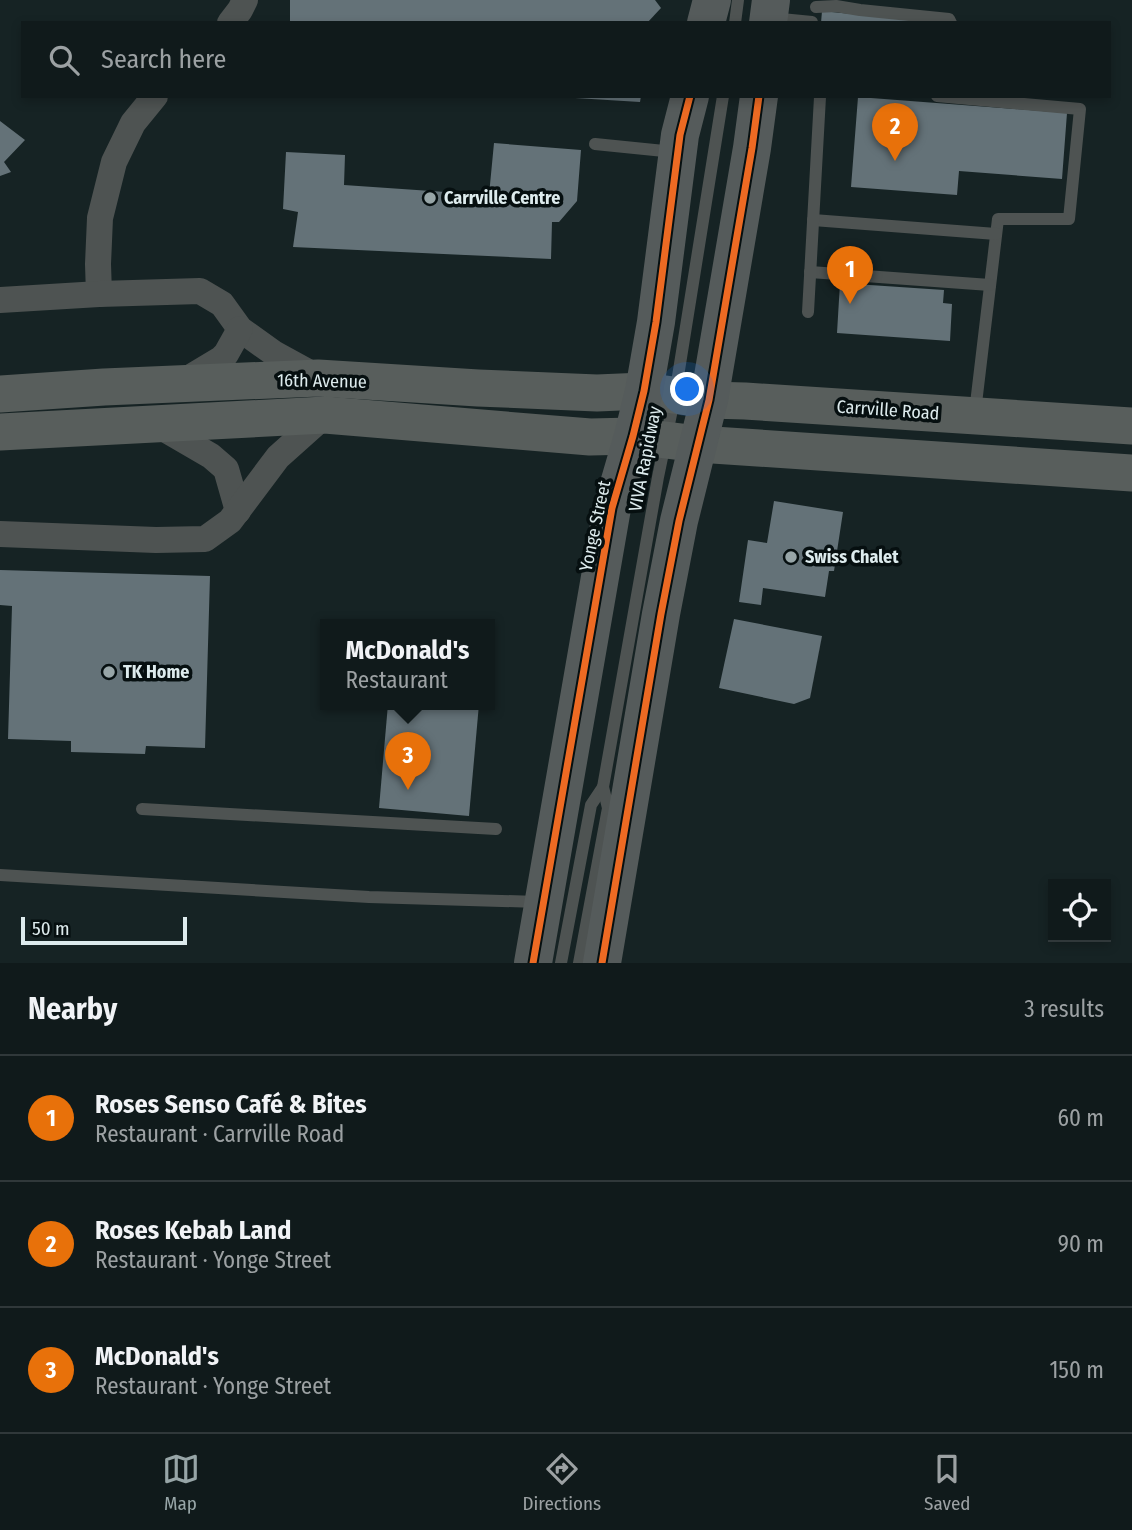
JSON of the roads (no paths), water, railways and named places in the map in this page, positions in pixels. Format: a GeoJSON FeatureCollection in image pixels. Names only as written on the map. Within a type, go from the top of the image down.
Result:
{"type":"FeatureCollection","features":[{"type":"Feature","properties":{"kind":"main road"},"geometry":{"type":"LineString","coordinates":[[707,21],[712,0]]}},
{"type":"Feature","properties":{"kind":"main road","name":"Yonge Street"},"geometry":{"type":"LineString","coordinates":[[533,963],[612,508],[666,440],[676,396],[659,296],[680,135],[689,98]]}},
{"type":"Feature","properties":{"kind":"main road","name":"Yonge Street"},"geometry":{"type":"LineString","coordinates":[[600,961],[679,521],[666,440],[676,396],[752,148],[758,98]]}},
{"type":"Feature","properties":{"kind":"main road","name":"16th Avenue"},"geometry":{"type":"LineString","coordinates":[[0,394],[318,378],[676,396]]}},
{"type":"Feature","properties":{"kind":"main road","name":"Carrville Road"},"geometry":{"type":"LineString","coordinates":[[676,396],[1132,426]]}},
{"type":"Feature","properties":{"kind":"main road","name":"16th Avenue"},"geometry":{"type":"LineString","coordinates":[[0,432],[325,415],[666,440]]}},
{"type":"Feature","properties":{"kind":"main road"},"geometry":{"type":"LineString","coordinates":[[1050,467],[1052,421]]}},
{"type":"Feature","properties":{"kind":"main road"},"geometry":{"type":"LineString","coordinates":[[666,440],[1132,473]]}},
{"type":"Feature","properties":{"kind":"street"},"geometry":{"type":"LineString","coordinates":[[232,21],[245,0]]}},
{"type":"Feature","properties":{"kind":"street"},"geometry":{"type":"LineString","coordinates":[[99,294],[100,218],[114,162],[133,122],[153,98]]}},
{"type":"Feature","properties":{"kind":"street"},"geometry":{"type":"LineString","coordinates":[[0,300],[200,291],[222,304],[240,329],[275,354],[318,378]]}},
{"type":"Feature","properties":{"kind":"street"},"geometry":{"type":"LineString","coordinates":[[179,384],[221,359],[240,329]]}},
{"type":"Feature","properties":{"kind":"street","name":"16th Avenue"},"geometry":{"type":"LineString","coordinates":[[0,534],[156,540],[205,539],[230,522],[278,457],[325,415]]}},
{"type":"Feature","properties":{"kind":"street"},"geometry":{"type":"LineString","coordinates":[[156,424],[211,456],[226,470],[238,511]]}},
{"type":"Feature","properties":{"kind":"lane"},"geometry":{"type":"LineString","coordinates":[[812,21],[817,4],[950,21]]}},
{"type":"Feature","properties":{"kind":"lane"},"geometry":{"type":"LineString","coordinates":[[756,13],[806,21]]}},
{"type":"Feature","properties":{"kind":"lane","name":"VIVA Rapidway"},"geometry":{"type":"LineString","coordinates":[[676,396],[723,98]]}},
{"type":"Feature","properties":{"kind":"lane"},"geometry":{"type":"LineString","coordinates":[[808,312],[821,98]]}},
{"type":"Feature","properties":{"kind":"lane"},"geometry":{"type":"LineString","coordinates":[[959,98],[1080,109],[1069,219],[998,219],[975,416]]}},
{"type":"Feature","properties":{"kind":"lane"},"geometry":{"type":"LineString","coordinates":[[595,144],[678,152]]}},
{"type":"Feature","properties":{"kind":"lane"},"geometry":{"type":"LineString","coordinates":[[813,220],[996,234]]}},
{"type":"Feature","properties":{"kind":"lane"},"geometry":{"type":"LineString","coordinates":[[810,272],[990,285]]}},
{"type":"Feature","properties":{"kind":"lane","name":"VIVA Rapidway"},"geometry":{"type":"LineString","coordinates":[[561,963],[591,805],[603,787],[666,440]]}},
{"type":"Feature","properties":{"kind":"lane","name":"VIVA Rapidway"},"geometry":{"type":"LineString","coordinates":[[600,961],[608,808],[603,787]]}},
{"type":"Feature","properties":{"kind":"lane"},"geometry":{"type":"LineString","coordinates":[[142,809],[496,829]]}},
{"type":"Feature","properties":{"kind":"lane"},"geometry":{"type":"LineString","coordinates":[[0,875],[369,897],[544,902]]}},
{"type":"Feature","properties":{"kind":"place","name":"Roses Kebab Land"},"geometry":{"type":"Point","coordinates":[895,161]}},
{"type":"Feature","properties":{"kind":"place","name":"Carrville Centre"},"geometry":{"type":"Point","coordinates":[430,198]}},
{"type":"Feature","properties":{"kind":"place","name":"Roses Senso Café & Bites"},"geometry":{"type":"Point","coordinates":[850,304]}},
{"type":"Feature","properties":{"kind":"place","name":"Swiss Chalet"},"geometry":{"type":"Point","coordinates":[791,557]}},
{"type":"Feature","properties":{"kind":"place","name":"TK Home"},"geometry":{"type":"Point","coordinates":[109,672]}},
{"type":"Feature","properties":{"kind":"place","name":"McDonald's"},"geometry":{"type":"Point","coordinates":[408,790]}}]}
